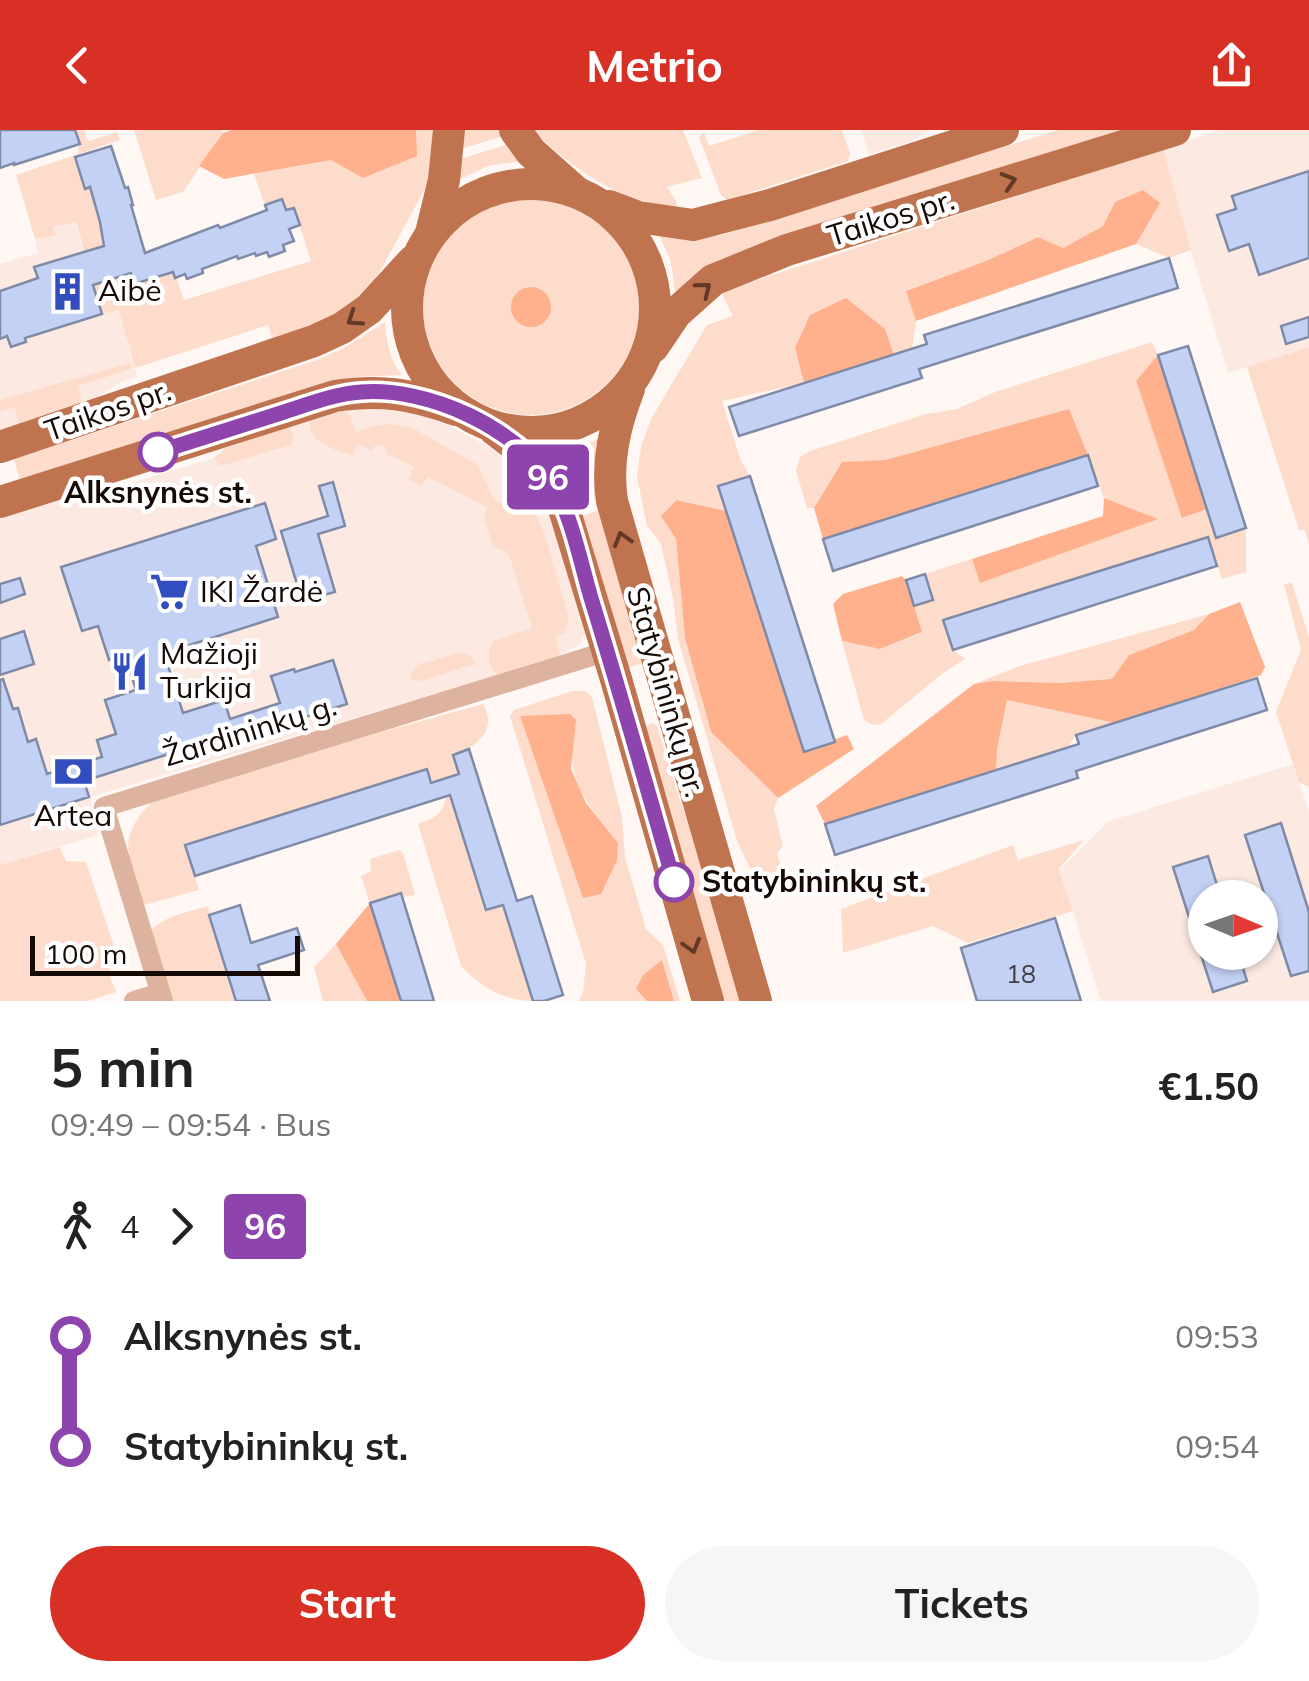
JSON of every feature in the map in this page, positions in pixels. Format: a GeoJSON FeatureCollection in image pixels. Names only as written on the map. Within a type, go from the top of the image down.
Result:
{"type":"FeatureCollection","features":[{"type":"Feature","properties":{"kind":"main road"},"geometry":{"type":"LineString","coordinates":[[449,130],[444,180],[407,300],[412,345],[433,385],[478,420],[510,430],[555,430],[578,423],[607,406],[637,372],[650,343],[654,297],[642,252],[630,233],[614,216],[531,152],[515,130]]}},
{"type":"Feature","properties":{"kind":"main road","name":"Taikos pr."},"geometry":{"type":"LineString","coordinates":[[585,196],[638,217],[692,225],[770,205],[1003,130]]}},
{"type":"Feature","properties":{"kind":"main road","name":"Taikos pr."},"geometry":{"type":"LineString","coordinates":[[637,372],[676,313],[712,280],[786,250],[1175,130]]}},
{"type":"Feature","properties":{"kind":"main road"},"geometry":{"type":"LineString","coordinates":[[424,245],[446,218],[484,192],[529,183],[552,185],[585,196]]}},
{"type":"Feature","properties":{"kind":"main road","name":"Taikos pr."},"geometry":{"type":"LineString","coordinates":[[0,447],[314,341],[342,328],[369,309],[424,245]]}},
{"type":"Feature","properties":{"kind":"main road","name":"Statybininkų pr."},"geometry":{"type":"LineString","coordinates":[[637,372],[617,420],[609,483],[617,523],[756,1001]]}},
{"type":"Feature","properties":{"kind":"main road","name":"Taikos pr."},"geometry":{"type":"LineString","coordinates":[[0,502],[335,396],[386,392],[419,397],[478,420]]}},
{"type":"Feature","properties":{"kind":"main road","name":"Statybininkų pr."},"geometry":{"type":"LineString","coordinates":[[478,420],[528,455],[561,499],[708,1001]]}},
{"type":"Feature","properties":{"kind":"main road"},"geometry":{"type":"LineString","coordinates":[[632,735],[637,724],[652,714],[661,714],[674,723]]}},
{"type":"Feature","properties":{"kind":"street","name":"Žardininkų g."},"geometry":{"type":"LineString","coordinates":[[162,997],[104,807],[608,651]]}},
{"type":"Feature","properties":{"kind":"street"},"geometry":{"type":"LineString","coordinates":[[134,1001],[162,997]]}},
{"type":"Feature","properties":{"kind":"shaded area"},"geometry":{"type":"Polygon","coordinates":[[[75,130],[84,130],[88,141],[117,132],[120,140],[79,154],[85,188],[90,187],[103,221],[99,223],[104,238],[101,239],[115,278],[131,273],[135,284],[150,279],[148,271],[170,261],[184,300],[311,261],[294,208],[286,210],[282,199],[265,205],[254,174],[331,160],[416,156],[416,130],[437,130],[431,178],[372,286],[351,309],[274,345],[268,325],[135,368],[119,310],[102,314],[76,222],[53,227],[56,236],[35,239],[16,175],[78,154],[75,130]]]}},
{"type":"Feature","properties":{"kind":"shaded area"},"geometry":{"type":"Polygon","coordinates":[[[134,130],[223,133],[183,192],[156,200],[134,130]]]}},
{"type":"Feature","properties":{"kind":"shaded area"},"geometry":{"type":"Polygon","coordinates":[[[416,130],[417,156],[363,178],[331,160],[224,179],[199,166],[223,133],[416,130]]]}},
{"type":"Feature","properties":{"kind":"shaded area"},"geometry":{"type":"Polygon","coordinates":[[[462,130],[499,130],[504,136],[461,149],[462,130]]]}},
{"type":"Feature","properties":{"kind":"shaded area"},"geometry":{"type":"Polygon","coordinates":[[[532,130],[683,130],[702,178],[667,187],[677,206],[636,199],[598,182],[532,130]]]}},
{"type":"Feature","properties":{"kind":"shaded area"},"geometry":{"type":"Polygon","coordinates":[[[759,130],[842,130],[850,153],[848,161],[727,200],[721,195],[699,137],[704,132],[709,146],[759,130]]]}},
{"type":"Feature","properties":{"kind":"shaded area"},"geometry":{"type":"Polygon","coordinates":[[[861,130],[929,130],[913,141],[869,154],[861,130]]]}},
{"type":"Feature","properties":{"kind":"shaded area"},"geometry":{"type":"Polygon","coordinates":[[[1058,130],[1126,130],[721,259],[675,292],[671,262],[659,235],[681,239],[722,235],[1058,130]]]}},
{"type":"Feature","properties":{"kind":"shaded area"},"geometry":{"type":"Polygon","coordinates":[[[1221,130],[1309,130],[1309,347],[1228,373],[1163,149],[1221,130]]]}},
{"type":"Feature","properties":{"kind":"shaded area"},"geometry":{"type":"Polygon","coordinates":[[[509,144],[522,161],[488,166],[458,180],[460,159],[509,144]]]}},
{"type":"Feature","properties":{"kind":"shaded area"},"geometry":{"type":"Polygon","coordinates":[[[1163,149],[1191,250],[1169,258],[1136,244],[1159,203],[1115,202],[1103,226],[1063,248],[1037,237],[907,290],[916,321],[912,349],[894,355],[885,329],[795,348],[804,383],[722,401],[741,461],[750,476],[719,486],[726,511],[678,500],[676,539],[685,638],[711,732],[778,798],[774,809],[783,846],[777,853],[786,883],[757,893],[737,841],[678,639],[661,544],[647,526],[637,477],[641,447],[651,419],[707,325],[733,316],[722,295],[732,288],[1163,149]]]}},
{"type":"Feature","properties":{"kind":"shaded area"},"geometry":{"type":"Polygon","coordinates":[[[1143,190],[1160,203],[1136,244],[916,321],[906,291],[1038,237],[1063,248],[1103,226],[1115,202],[1143,190]]]}},
{"type":"Feature","properties":{"kind":"shaded area"},"geometry":{"type":"Polygon","coordinates":[[[531,199],[572,208],[607,231],[630,266],[639,307],[630,348],[607,383],[572,406],[531,415],[490,406],[455,383],[432,348],[423,307],[432,266],[455,231],[490,208],[531,199]]]}},
{"type":"Feature","properties":{"kind":"shaded area"},"geometry":{"type":"Polygon","coordinates":[[[75,222],[102,314],[119,309],[137,377],[120,382],[94,399],[0,430],[0,264],[38,253],[35,239],[55,236],[52,227],[75,222]]]}},
{"type":"Feature","properties":{"kind":"shaded area"},"geometry":{"type":"Polygon","coordinates":[[[531,287],[545,293],[551,307],[545,321],[531,327],[517,321],[511,307],[517,293],[531,287]]]}},
{"type":"Feature","properties":{"kind":"shaded area"},"geometry":{"type":"Polygon","coordinates":[[[846,298],[885,329],[894,355],[804,383],[795,348],[810,315],[846,298]]]}},
{"type":"Feature","properties":{"kind":"shaded area"},"geometry":{"type":"Polygon","coordinates":[[[385,322],[389,350],[402,375],[352,377],[323,384],[20,481],[14,459],[317,360],[385,322]]]}},
{"type":"Feature","properties":{"kind":"shaded area"},"geometry":{"type":"Polygon","coordinates":[[[1152,342],[1158,355],[1136,382],[1183,518],[1207,509],[1216,538],[1246,528],[1246,572],[1222,579],[1207,537],[944,620],[953,650],[965,659],[880,725],[864,720],[842,641],[880,649],[922,633],[914,606],[933,600],[925,574],[972,559],[981,582],[1156,519],[1104,498],[1088,455],[842,462],[814,508],[807,508],[796,471],[800,457],[926,414],[957,409],[995,392],[1152,342]]]}},
{"type":"Feature","properties":{"kind":"shaded area"},"geometry":{"type":"Polygon","coordinates":[[[1309,347],[1309,545],[1305,530],[1299,530],[1247,367],[1309,347]]]}},
{"type":"Feature","properties":{"kind":"shaded area"},"geometry":{"type":"Polygon","coordinates":[[[1158,355],[1207,509],[1182,518],[1136,381],[1158,355]]]}},
{"type":"Feature","properties":{"kind":"shaded area"},"geometry":{"type":"Polygon","coordinates":[[[130,363],[131,369],[78,386],[82,403],[19,424],[15,407],[0,411],[0,400],[130,363]]]}},
{"type":"Feature","properties":{"kind":"shaded area"},"geometry":{"type":"Polygon","coordinates":[[[395,407],[440,421],[510,458],[544,492],[586,633],[578,646],[498,675],[90,797],[98,835],[0,865],[0,518],[63,497],[84,497],[214,458],[226,448],[320,416],[353,409],[395,407]]]}},
{"type":"Feature","properties":{"kind":"shaded area"},"geometry":{"type":"Polygon","coordinates":[[[1069,409],[1088,455],[823,539],[814,508],[842,462],[886,460],[1069,409]]]}},
{"type":"Feature","properties":{"kind":"shaded area"},"geometry":{"type":"Polygon","coordinates":[[[343,411],[350,415],[356,432],[376,425],[413,428],[477,464],[495,501],[532,507],[544,532],[569,618],[564,633],[556,637],[560,655],[498,675],[494,671],[489,659],[493,641],[532,628],[509,555],[493,546],[484,519],[487,507],[428,477],[422,486],[408,480],[414,467],[387,454],[383,445],[372,451],[357,444],[353,456],[317,440],[310,420],[343,411]]]}},
{"type":"Feature","properties":{"kind":"shaded area"},"geometry":{"type":"Polygon","coordinates":[[[288,426],[293,433],[292,445],[220,466],[214,458],[226,448],[288,426]]]}},
{"type":"Feature","properties":{"kind":"shaded area"},"geometry":{"type":"Polygon","coordinates":[[[599,439],[600,497],[575,505],[546,455],[599,439]]]}},
{"type":"Feature","properties":{"kind":"shaded area"},"geometry":{"type":"Polygon","coordinates":[[[1104,498],[1158,519],[980,583],[972,559],[1103,516],[1104,498]]]}},
{"type":"Feature","properties":{"kind":"shaded area"},"geometry":{"type":"Polygon","coordinates":[[[677,500],[726,511],[803,751],[847,735],[854,749],[778,798],[711,732],[685,638],[676,539],[661,516],[677,500]]]}},
{"type":"Feature","properties":{"kind":"shaded area"},"geometry":{"type":"Polygon","coordinates":[[[603,509],[647,662],[623,669],[578,517],[603,509]]]}},
{"type":"Feature","properties":{"kind":"shaded area"},"geometry":{"type":"Polygon","coordinates":[[[902,576],[922,632],[880,649],[842,641],[833,604],[843,594],[902,576]]]}},
{"type":"Feature","properties":{"kind":"shaded area"},"geometry":{"type":"Polygon","coordinates":[[[1292,583],[1309,637],[1309,787],[1299,782],[1276,712],[1301,650],[1284,584],[1292,583]]]}},
{"type":"Feature","properties":{"kind":"shaded area"},"geometry":{"type":"Polygon","coordinates":[[[1240,602],[1265,667],[1261,675],[1115,723],[1007,700],[996,770],[825,824],[816,806],[974,684],[1112,679],[1129,655],[1194,630],[1209,614],[1240,602]]]}},
{"type":"Feature","properties":{"kind":"shaded area"},"geometry":{"type":"Polygon","coordinates":[[[1209,614],[1194,630],[1129,655],[1113,679],[974,684],[1020,666],[1209,614]]]}},
{"type":"Feature","properties":{"kind":"shaded area"},"geometry":{"type":"Polygon","coordinates":[[[460,652],[470,655],[475,664],[421,681],[410,680],[418,665],[460,652]]]}},
{"type":"Feature","properties":{"kind":"shaded area"},"geometry":{"type":"Polygon","coordinates":[[[572,691],[585,691],[592,697],[622,817],[625,857],[646,929],[663,945],[680,1001],[674,1001],[662,960],[637,989],[647,1001],[579,1001],[586,964],[510,716],[514,710],[572,691]],[[572,751],[534,754],[618,844],[586,800],[572,751]]]}},
{"type":"Feature","properties":{"kind":"shaded area"},"geometry":{"type":"Polygon","coordinates":[[[1007,700],[1115,723],[1076,735],[1068,747],[996,770],[1007,700]]]}},
{"type":"Feature","properties":{"kind":"shaded area"},"geometry":{"type":"Polygon","coordinates":[[[483,704],[488,722],[483,736],[453,755],[459,774],[431,783],[426,769],[185,845],[199,890],[144,905],[128,852],[132,828],[151,803],[483,704]]]}},
{"type":"Feature","properties":{"kind":"shaded area"},"geometry":{"type":"Polygon","coordinates":[[[570,714],[576,720],[571,769],[586,803],[618,843],[617,860],[601,894],[583,898],[520,716],[570,714]]]}},
{"type":"Feature","properties":{"kind":"shaded area"},"geometry":{"type":"Polygon","coordinates":[[[653,723],[706,867],[744,1001],[720,1001],[645,727],[653,723]]]}},
{"type":"Feature","properties":{"kind":"shaded area"},"geometry":{"type":"Polygon","coordinates":[[[1293,764],[1309,811],[1309,1001],[1101,1001],[1060,870],[1109,821],[1293,764]]]}},
{"type":"Feature","properties":{"kind":"shaded area"},"geometry":{"type":"Polygon","coordinates":[[[450,795],[486,910],[503,905],[533,1001],[494,991],[461,966],[418,824],[437,815],[450,795]]]}},
{"type":"Feature","properties":{"kind":"shaded area"},"geometry":{"type":"Polygon","coordinates":[[[1084,840],[1059,869],[1073,911],[968,943],[933,926],[843,953],[841,909],[1013,845],[1018,860],[1084,840]]]}},
{"type":"Feature","properties":{"kind":"shaded area"},"geometry":{"type":"Polygon","coordinates":[[[60,847],[66,861],[86,862],[117,955],[108,971],[116,992],[87,1001],[0,1001],[0,865],[60,847]]]}},
{"type":"Feature","properties":{"kind":"shaded area"},"geometry":{"type":"Polygon","coordinates":[[[399,850],[415,895],[401,894],[370,903],[361,876],[371,871],[370,859],[399,850]]]}},
{"type":"Feature","properties":{"kind":"shaded area"},"geometry":{"type":"Polygon","coordinates":[[[370,903],[401,1001],[367,1001],[336,944],[370,903]]]}},
{"type":"Feature","properties":{"kind":"shaded area"},"geometry":{"type":"Polygon","coordinates":[[[208,906],[236,1001],[171,1001],[149,933],[168,919],[208,906]]]}},
{"type":"Feature","properties":{"kind":"shaded area"},"geometry":{"type":"Polygon","coordinates":[[[336,944],[367,1001],[323,1001],[314,967],[336,944]]]}},
{"type":"Feature","properties":{"kind":"shaded area"},"geometry":{"type":"Polygon","coordinates":[[[662,960],[674,1001],[647,1001],[636,989],[643,975],[662,960]]]}},
{"type":"Feature","properties":{"kind":"building"},"geometry":{"type":"Polygon","coordinates":[[[0,130],[75,130],[80,144],[0,168],[0,130]]]}},
{"type":"Feature","properties":{"kind":"building"},"geometry":{"type":"Polygon","coordinates":[[[111,146],[125,188],[128,187],[145,253],[267,210],[265,205],[282,199],[286,210],[294,208],[300,225],[289,229],[294,241],[283,245],[285,251],[269,257],[267,252],[238,259],[237,256],[187,279],[185,274],[175,278],[173,272],[134,284],[131,273],[93,285],[102,314],[25,338],[26,342],[11,347],[7,336],[0,339],[0,291],[38,278],[34,267],[104,246],[90,187],[85,189],[75,157],[111,146]]]}},
{"type":"Feature","properties":{"kind":"building"},"geometry":{"type":"Polygon","coordinates":[[[1309,171],[1309,258],[1259,275],[1249,244],[1229,251],[1217,215],[1236,209],[1232,196],[1309,171]]]}},
{"type":"Feature","properties":{"kind":"building"},"geometry":{"type":"Polygon","coordinates":[[[1169,258],[1178,288],[919,369],[922,378],[739,436],[729,407],[927,344],[924,335],[1169,258]]]}},
{"type":"Feature","properties":{"kind":"building"},"geometry":{"type":"Polygon","coordinates":[[[1309,317],[1309,337],[1286,344],[1281,326],[1309,317]]]}},
{"type":"Feature","properties":{"kind":"building"},"geometry":{"type":"Polygon","coordinates":[[[1188,346],[1246,528],[1216,538],[1158,355],[1188,346]]]}},
{"type":"Feature","properties":{"kind":"building"},"geometry":{"type":"Polygon","coordinates":[[[1088,455],[1098,486],[833,571],[823,539],[1088,455]]]}},
{"type":"Feature","properties":{"kind":"building"},"geometry":{"type":"Polygon","coordinates":[[[750,476],[835,742],[804,752],[718,486],[750,476]]]}},
{"type":"Feature","properties":{"kind":"building"},"geometry":{"type":"Polygon","coordinates":[[[333,482],[345,526],[318,534],[335,592],[302,601],[281,531],[328,516],[319,486],[333,482]]]}},
{"type":"Feature","properties":{"kind":"building"},"geometry":{"type":"Polygon","coordinates":[[[265,503],[276,539],[256,546],[278,617],[164,653],[183,713],[224,700],[230,719],[280,703],[271,676],[333,660],[347,704],[236,739],[235,733],[84,781],[89,797],[0,825],[0,680],[3,679],[13,709],[18,708],[28,742],[36,739],[47,774],[102,757],[97,740],[116,734],[105,700],[136,690],[125,655],[109,660],[98,626],[82,631],[61,567],[265,503]]]}},
{"type":"Feature","properties":{"kind":"building"},"geometry":{"type":"Polygon","coordinates":[[[1208,537],[1217,566],[953,650],[943,620],[1208,537]]]}},
{"type":"Feature","properties":{"kind":"building"},"geometry":{"type":"Polygon","coordinates":[[[925,574],[933,600],[914,606],[906,580],[925,574]]]}},
{"type":"Feature","properties":{"kind":"building"},"geometry":{"type":"Polygon","coordinates":[[[20,578],[25,594],[0,603],[0,584],[20,578]]]}},
{"type":"Feature","properties":{"kind":"building"},"geometry":{"type":"Polygon","coordinates":[[[24,631],[34,664],[0,675],[0,639],[24,631]]]}},
{"type":"Feature","properties":{"kind":"building"},"geometry":{"type":"Polygon","coordinates":[[[1257,678],[1267,710],[1076,771],[1078,778],[835,855],[825,824],[1079,744],[1076,735],[1257,678]]]}},
{"type":"Feature","properties":{"kind":"building"},"geometry":{"type":"Polygon","coordinates":[[[469,749],[517,901],[532,896],[563,995],[533,1001],[503,905],[486,910],[450,795],[195,876],[185,845],[427,769],[431,783],[459,774],[453,755],[469,749]]]}},
{"type":"Feature","properties":{"kind":"building"},"geometry":{"type":"Polygon","coordinates":[[[1281,823],[1309,912],[1309,971],[1291,976],[1278,936],[1278,880],[1260,880],[1245,835],[1281,823]]]}},
{"type":"Feature","properties":{"kind":"building"},"geometry":{"type":"Polygon","coordinates":[[[1208,856],[1215,880],[1188,880],[1188,914],[1173,867],[1208,856]]]}},
{"type":"Feature","properties":{"kind":"building"},"geometry":{"type":"Polygon","coordinates":[[[401,893],[434,1001],[401,1001],[370,903],[401,893]]]}},
{"type":"Feature","properties":{"kind":"building"},"geometry":{"type":"Polygon","coordinates":[[[240,905],[251,943],[297,928],[304,950],[258,965],[270,1001],[236,1001],[209,915],[240,905]]]}},
{"type":"Feature","properties":{"kind":"building"},"geometry":{"type":"Polygon","coordinates":[[[1055,918],[1081,1001],[977,1001],[961,948],[1055,918]]]}},
{"type":"Feature","properties":{"kind":"building"},"geometry":{"type":"Polygon","coordinates":[[[1206,970],[1244,970],[1247,981],[1213,992],[1206,970]]]}},
{"type":"Feature","properties":{"kind":"bus line","name":"96"},"geometry":{"type":"LineString","coordinates":[[158,452],[335,396],[386,392],[419,397],[468,415],[488,424],[528,455],[561,499],[674,882]]}},
{"type":"Feature","properties":{"kind":"place","name":"Aibė"},"geometry":{"type":"Point","coordinates":[68,291]}},
{"type":"Feature","properties":{"kind":"place","name":"Alksnynės st."},"geometry":{"type":"Point","coordinates":[158,452]}},
{"type":"Feature","properties":{"kind":"place","name":"IKI Žardė"},"geometry":{"type":"Point","coordinates":[170,592]}},
{"type":"Feature","properties":{"kind":"place","name":"Mažioji Turkija"},"geometry":{"type":"Point","coordinates":[130,671]}},
{"type":"Feature","properties":{"kind":"place","name":"Artea"},"geometry":{"type":"Point","coordinates":[73,772]}},
{"type":"Feature","properties":{"kind":"place","name":"Statybininkų st."},"geometry":{"type":"Point","coordinates":[674,882]}}]}
